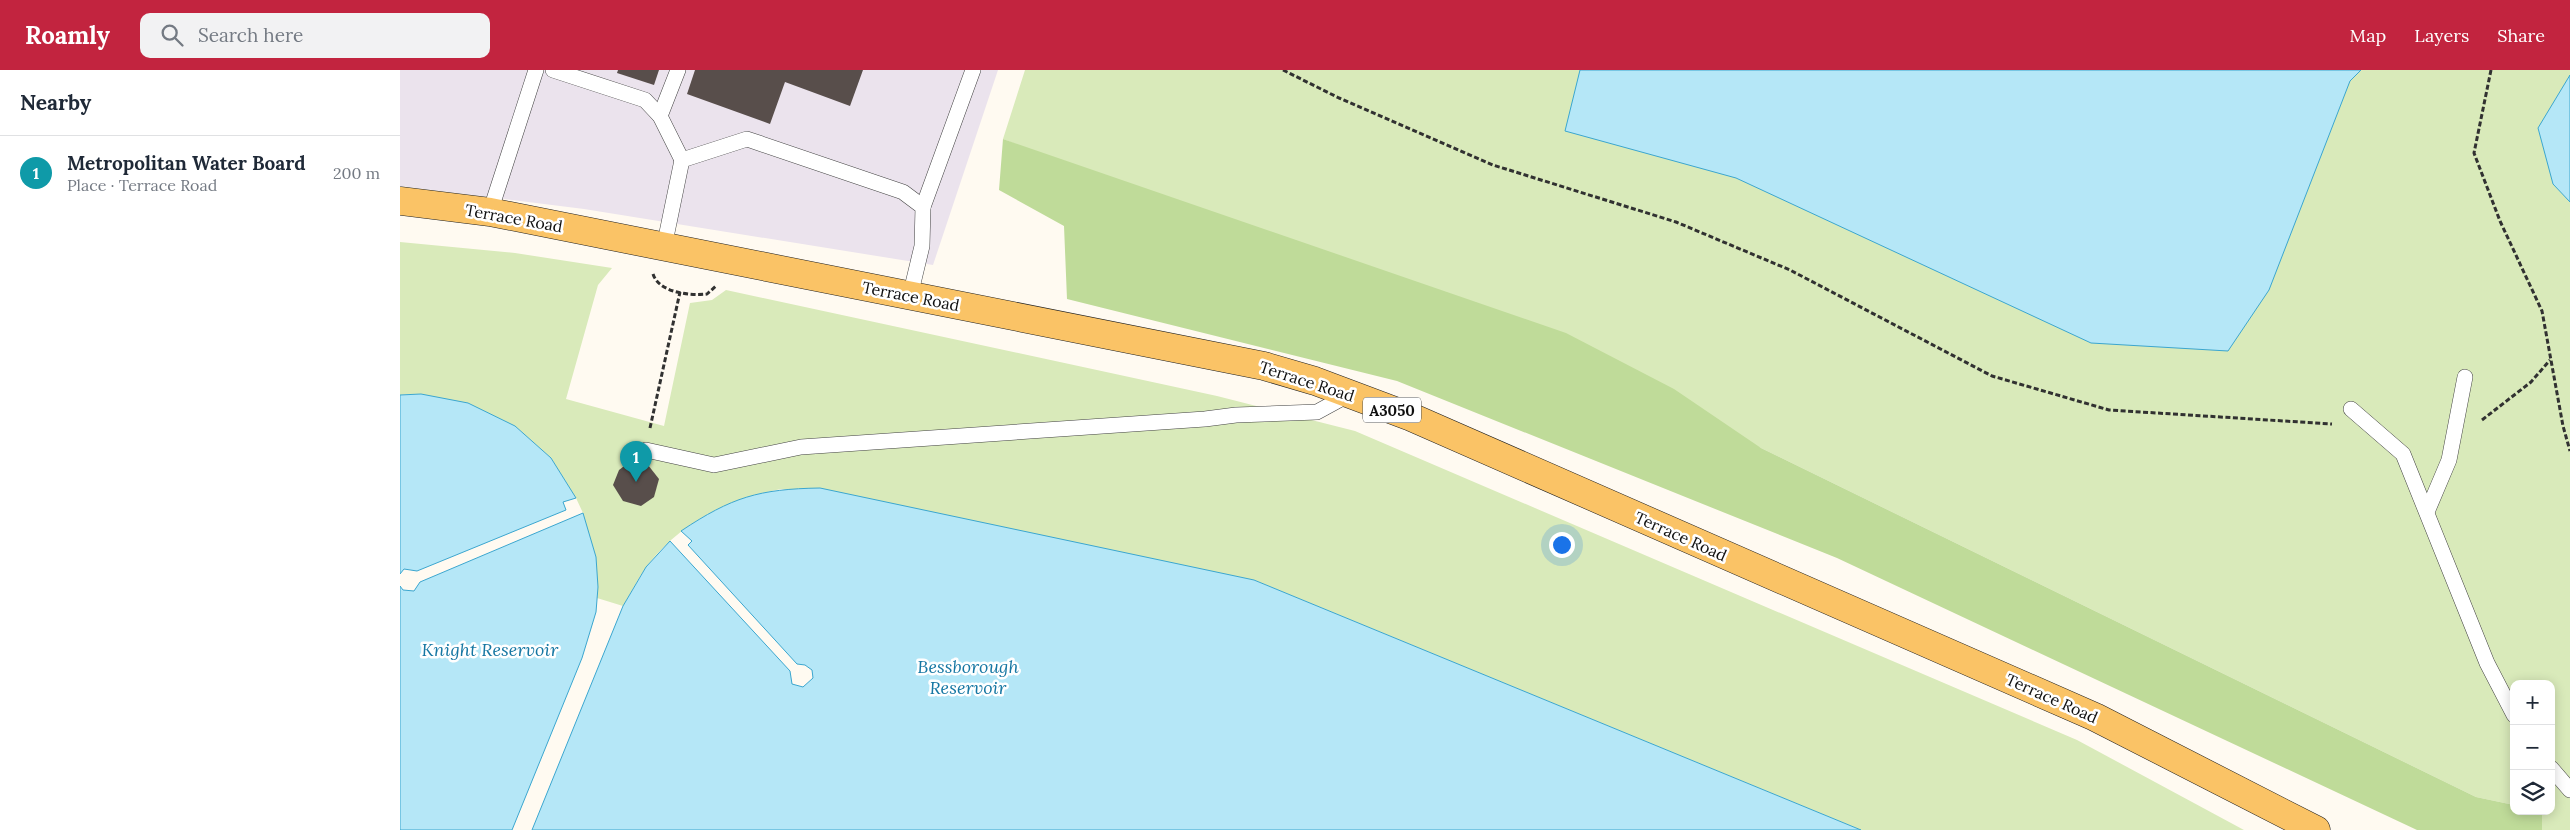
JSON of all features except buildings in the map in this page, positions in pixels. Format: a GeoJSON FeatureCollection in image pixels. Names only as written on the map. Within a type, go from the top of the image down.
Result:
{"type":"FeatureCollection","features":[{"type":"Feature","properties":{"kind":"main road","name":"Terrace Road"},"geometry":{"type":"LineString","coordinates":[[400,202],[490,212],[659,256],[910,296],[1264,366],[1315,381],[1420,421],[2095,717],[2316,830]]}},
{"type":"Feature","properties":{"kind":"lane"},"geometry":{"type":"LineString","coordinates":[[490,212],[536,70]]}},
{"type":"Feature","properties":{"kind":"lane"},"geometry":{"type":"LineString","coordinates":[[553,70],[645,100],[660,116],[682,160],[659,256]]}},
{"type":"Feature","properties":{"kind":"lane"},"geometry":{"type":"LineString","coordinates":[[660,116],[678,70]]}},
{"type":"Feature","properties":{"kind":"lane"},"geometry":{"type":"LineString","coordinates":[[910,296],[922,246],[923,206],[973,70]]}},
{"type":"Feature","properties":{"kind":"lane"},"geometry":{"type":"LineString","coordinates":[[682,160],[747,139],[903,192],[923,206]]}},
{"type":"Feature","properties":{"kind":"lane"},"geometry":{"type":"LineString","coordinates":[[2427,512],[2449,460],[2465,377]]}},
{"type":"Feature","properties":{"kind":"lane"},"geometry":{"type":"LineString","coordinates":[[646,450],[714,464],[801,447],[1205,419],[1236,414],[1317,412],[1350,394]]}},
{"type":"Feature","properties":{"kind":"lane"},"geometry":{"type":"LineString","coordinates":[[2351,409],[2403,454],[2449,573],[2487,663],[2510,707]]}},
{"type":"Feature","properties":{"kind":"lane"},"geometry":{"type":"LineString","coordinates":[[2553,770],[2570,790]]}},
{"type":"Feature","properties":{"kind":"path"},"geometry":{"type":"LineString","coordinates":[[1283,70],[1339,98],[1493,165],[1676,222],[1790,270],[1992,376],[2109,410],[2335,424],[2351,409]]}},
{"type":"Feature","properties":{"kind":"path"},"geometry":{"type":"LineString","coordinates":[[2491,70],[2474,153],[2500,221],[2542,311],[2550,360],[2570,451]]}},
{"type":"Feature","properties":{"kind":"path"},"geometry":{"type":"LineString","coordinates":[[659,256],[652,271],[658,283],[680,292],[697,295],[707,294],[715,288],[718,281]]}},
{"type":"Feature","properties":{"kind":"path"},"geometry":{"type":"LineString","coordinates":[[653,417],[680,292]]}},
{"type":"Feature","properties":{"kind":"path"},"geometry":{"type":"LineString","coordinates":[[2454,433],[2484,419],[2531,382],[2550,360]]}},
{"type":"Feature","properties":{"kind":"shaded area"},"geometry":{"type":"Polygon","coordinates":[[[400,70],[998,70],[933,265],[584,209],[400,186],[400,70]]]}},
{"type":"Feature","properties":{"kind":"green space"},"geometry":{"type":"Polygon","coordinates":[[[1025,70],[1753,70],[2350,81],[2361,70],[2570,70],[2570,830],[2542,830],[2542,815],[2555,815],[2555,680],[2510,680],[2510,804],[2476,797],[1761,448],[1003,139],[1025,70]]]}},
{"type":"Feature","properties":{"kind":"green space"},"geometry":{"type":"Polygon","coordinates":[[[1003,139],[1566,333],[1674,389],[1761,448],[2476,797],[2510,804],[2510,815],[2542,815],[2542,830],[2417,830],[1837,558],[1397,381],[1067,299],[1064,226],[999,190],[1003,139]]]}},
{"type":"Feature","properties":{"kind":"green space"},"geometry":{"type":"Polygon","coordinates":[[[400,242],[515,253],[612,268],[598,285],[566,399],[664,426],[690,303],[712,300],[726,290],[1217,396],[1355,431],[2077,740],[2244,830],[1861,830],[1254,580],[781,489],[761,493],[724,506],[690,525],[660,550],[647,566],[623,606],[597,598],[598,587],[583,513],[551,458],[515,426],[421,394],[400,395],[400,242]]]}},
{"type":"Feature","properties":{"kind":"water"},"geometry":{"type":"Polygon","coordinates":[[[1580,70],[2361,70],[2350,81],[2269,290],[2228,351],[2091,343],[1736,178],[1565,131],[1580,70]]]}},
{"type":"Feature","properties":{"kind":"water"},"geometry":{"type":"Polygon","coordinates":[[[2570,75],[2570,202],[2553,184],[2538,128],[2570,75]]]}},
{"type":"Feature","properties":{"kind":"water"},"geometry":{"type":"Polygon","coordinates":[[[421,394],[468,403],[515,426],[551,458],[576,498],[563,502],[566,510],[417,571],[404,569],[400,574],[400,395],[421,394]]]}},
{"type":"Feature","properties":{"kind":"water","name":"Bessborough Reservoir"},"geometry":{"type":"Polygon","coordinates":[[[820,488],[1254,580],[1861,830],[532,830],[623,606],[646,567],[670,541],[790,671],[792,684],[803,687],[813,678],[812,670],[805,665],[797,664],[688,545],[692,541],[681,531],[716,510],[747,497],[780,490],[820,488]]]}},
{"type":"Feature","properties":{"kind":"water","name":"Knight Reservoir"},"geometry":{"type":"Polygon","coordinates":[[[583,513],[596,557],[598,587],[596,612],[582,658],[512,830],[400,830],[400,586],[403,590],[414,591],[420,582],[583,513]]]}},
{"type":"Feature","properties":{"kind":"place","name":"Metropolitan Water Board"},"geometry":{"type":"Point","coordinates":[636,482]}}]}
